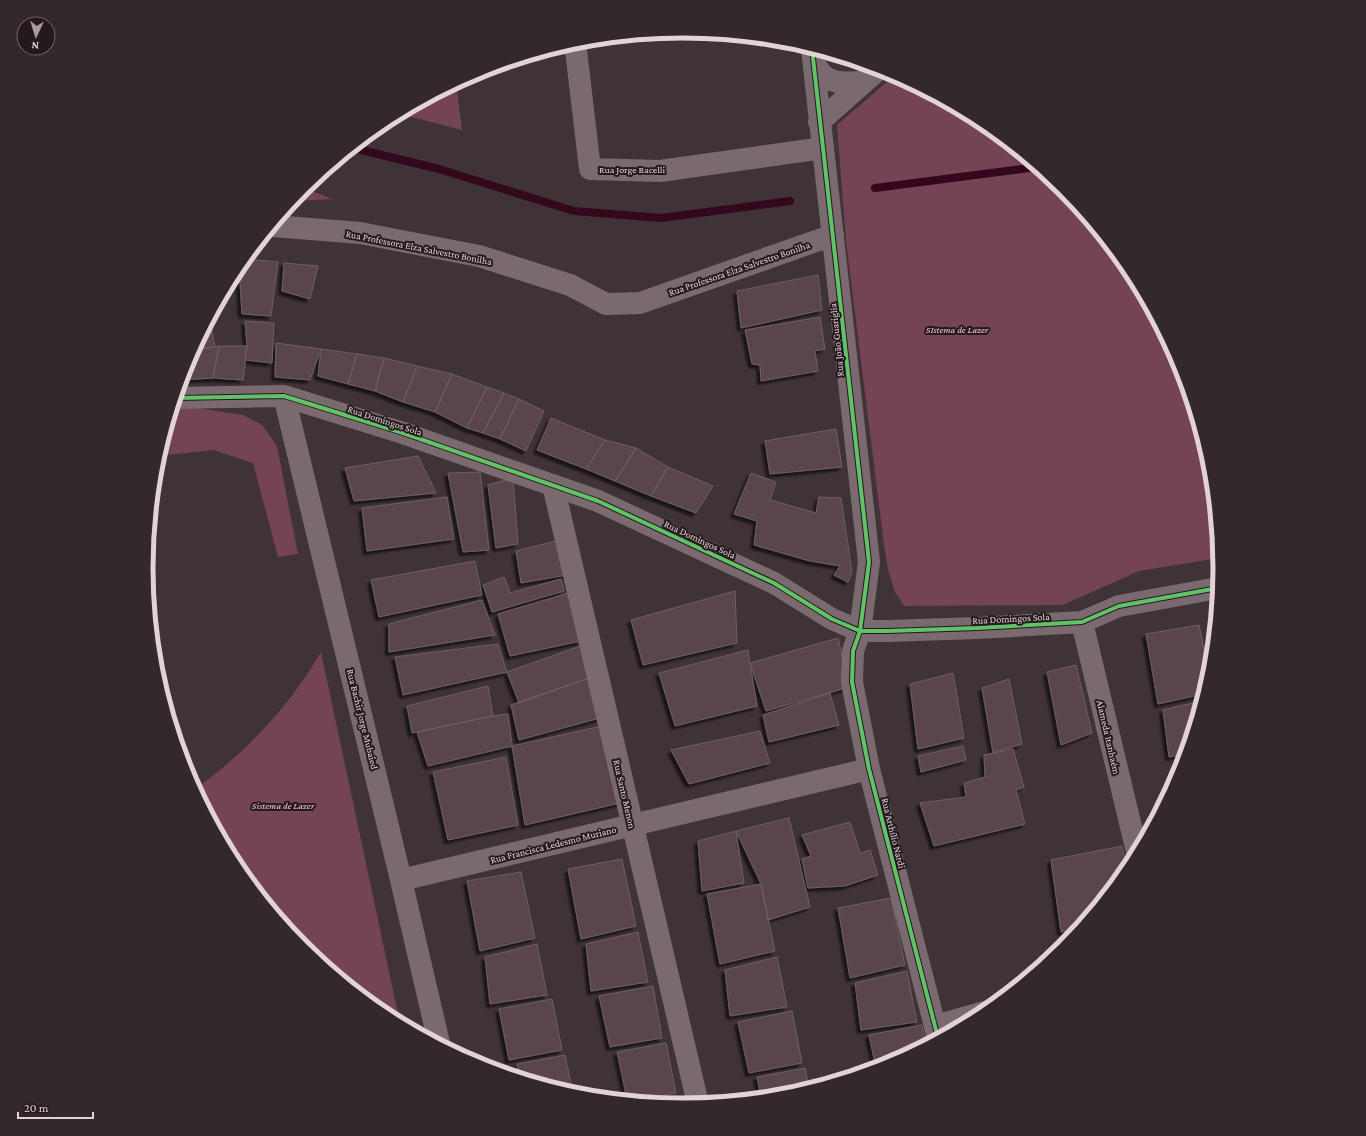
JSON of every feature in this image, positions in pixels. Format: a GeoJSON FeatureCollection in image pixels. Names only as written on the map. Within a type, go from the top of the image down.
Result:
{"type":"FeatureCollection","features":[{"type":"Feature","properties":{"kind":"street","name":"Rua Jorge Bacelli"},"geometry":{"type":"LineString","coordinates":[[575,49],[590,169],[660,171],[823,148]]}},
{"type":"Feature","properties":{"kind":"street","name":"Rua João Guariglia"},"geometry":{"type":"LineString","coordinates":[[813,56],[869,562],[860,631]]}},
{"type":"Feature","properties":{"kind":"street"},"geometry":{"type":"LineString","coordinates":[[813,56],[824,76],[832,80],[850,84],[872,75]]}},
{"type":"Feature","properties":{"kind":"street"},"geometry":{"type":"LineString","coordinates":[[820,122],[872,75]]}},
{"type":"Feature","properties":{"kind":"street","name":"Rua Professora Elza Salvestro Bonilha"},"geometry":{"type":"LineString","coordinates":[[279,226],[360,233],[479,256],[570,285],[606,304],[640,303],[833,236]]}},
{"type":"Feature","properties":{"kind":"street","name":"Rua Domingos Sola"},"geometry":{"type":"LineString","coordinates":[[181,398],[284,396],[403,433],[598,501],[774,583],[832,619],[860,631],[977,628],[1082,622],[1119,606],[1212,589]]}},
{"type":"Feature","properties":{"kind":"street","name":"Rua Bachir Jorge Mubaied"},"geometry":{"type":"LineString","coordinates":[[284,396],[401,880],[437,1037]]}},
{"type":"Feature","properties":{"kind":"street","name":"Rua Santo Menon"},"geometry":{"type":"LineString","coordinates":[[553,485],[696,1098]]}},
{"type":"Feature","properties":{"kind":"street","name":"Alameda Itanhaém"},"geometry":{"type":"LineString","coordinates":[[1082,622],[1135,844]]}},
{"type":"Feature","properties":{"kind":"street","name":"Rua Arthílio Nardi"},"geometry":{"type":"LineString","coordinates":[[860,631],[853,651],[852,682],[869,769],[936,1032]]}},
{"type":"Feature","properties":{"kind":"street","name":"Rua Francisca Ledesmo Muriano"},"geometry":{"type":"LineString","coordinates":[[401,880],[869,769]]}},
{"type":"Feature","properties":{"kind":"street"},"geometry":{"type":"LineString","coordinates":[[936,1032],[948,1027]]}},
{"type":"Feature","properties":{"kind":"green space","name":"SIstema de Lazer"},"geometry":{"type":"Polygon","coordinates":[[[890,80],[948,109],[977,127],[1006,148],[1058,193],[1081,219],[1103,245],[1124,274],[1142,303],[1173,365],[1195,431],[1203,465],[1212,533],[1213,559],[1139,571],[1063,605],[904,606],[895,592],[888,570],[884,545],[846,241],[837,125],[890,80]]]}},
{"type":"Feature","properties":{"kind":"green space"},"geometry":{"type":"Polygon","coordinates":[[[457,89],[462,130],[407,116],[457,89]]]}},
{"type":"Feature","properties":{"kind":"green space"},"geometry":{"type":"Polygon","coordinates":[[[311,191],[332,199],[301,201],[311,191]]]}},
{"type":"Feature","properties":{"kind":"green space"},"geometry":{"type":"Polygon","coordinates":[[[178,407],[197,408],[243,415],[262,425],[277,446],[298,554],[278,557],[253,463],[213,450],[165,455],[178,407]]]}},
{"type":"Feature","properties":{"kind":"green space","name":"Sistema de Lazer"},"geometry":{"type":"Polygon","coordinates":[[[321,652],[398,1015],[360,988],[334,966],[308,943],[285,917],[263,891],[242,862],[224,833],[200,785],[236,756],[262,731],[286,704],[321,652]]]}},
{"type":"Feature","properties":{"kind":"building"},"geometry":{"type":"Polygon","coordinates":[[[252,260],[278,262],[271,316],[242,314],[240,278],[242,274],[252,260]]]}},
{"type":"Feature","properties":{"kind":"building"},"geometry":{"type":"Polygon","coordinates":[[[284,263],[318,266],[310,299],[282,291],[284,263]]]}},
{"type":"Feature","properties":{"kind":"building"},"geometry":{"type":"Polygon","coordinates":[[[818,275],[822,310],[741,328],[737,291],[818,275]]]}},
{"type":"Feature","properties":{"kind":"building"},"geometry":{"type":"Polygon","coordinates":[[[820,317],[825,349],[815,351],[818,371],[761,381],[760,365],[752,364],[745,330],[820,317]]]}},
{"type":"Feature","properties":{"kind":"building"},"geometry":{"type":"Polygon","coordinates":[[[245,321],[274,323],[272,363],[245,360],[247,346],[245,321]]]}},
{"type":"Feature","properties":{"kind":"building"},"geometry":{"type":"Polygon","coordinates":[[[211,327],[215,347],[201,348],[211,327]]]}},
{"type":"Feature","properties":{"kind":"building"},"geometry":{"type":"Polygon","coordinates":[[[276,343],[321,349],[310,380],[275,377],[276,343]]]}},
{"type":"Feature","properties":{"kind":"building"},"geometry":{"type":"Polygon","coordinates":[[[219,346],[213,378],[188,380],[193,365],[200,350],[219,346]]]}},
{"type":"Feature","properties":{"kind":"building"},"geometry":{"type":"Polygon","coordinates":[[[219,346],[247,346],[243,380],[213,378],[219,346]]]}},
{"type":"Feature","properties":{"kind":"building"},"geometry":{"type":"Polygon","coordinates":[[[321,349],[357,354],[348,384],[318,376],[321,349]]]}},
{"type":"Feature","properties":{"kind":"building"},"geometry":{"type":"Polygon","coordinates":[[[357,354],[384,358],[375,391],[348,384],[357,354]]]}},
{"type":"Feature","properties":{"kind":"building"},"geometry":{"type":"Polygon","coordinates":[[[384,358],[417,366],[403,402],[375,391],[384,358]]]}},
{"type":"Feature","properties":{"kind":"building"},"geometry":{"type":"Polygon","coordinates":[[[417,366],[452,374],[435,412],[403,402],[417,366]]]}},
{"type":"Feature","properties":{"kind":"building"},"geometry":{"type":"Polygon","coordinates":[[[452,374],[487,387],[467,428],[435,412],[452,374]]]}},
{"type":"Feature","properties":{"kind":"building"},"geometry":{"type":"Polygon","coordinates":[[[487,387],[504,393],[483,433],[467,428],[487,387]]]}},
{"type":"Feature","properties":{"kind":"building"},"geometry":{"type":"Polygon","coordinates":[[[504,393],[519,399],[500,439],[483,433],[504,393]]]}},
{"type":"Feature","properties":{"kind":"building"},"geometry":{"type":"Polygon","coordinates":[[[519,399],[544,411],[526,451],[500,439],[519,399]]]}},
{"type":"Feature","properties":{"kind":"building"},"geometry":{"type":"Polygon","coordinates":[[[551,418],[605,440],[586,469],[537,450],[551,418]]]}},
{"type":"Feature","properties":{"kind":"building"},"geometry":{"type":"Polygon","coordinates":[[[836,429],[842,467],[770,474],[765,441],[836,429]]]}},
{"type":"Feature","properties":{"kind":"building"},"geometry":{"type":"Polygon","coordinates":[[[605,440],[636,448],[615,481],[586,469],[605,440]]]}},
{"type":"Feature","properties":{"kind":"building"},"geometry":{"type":"Polygon","coordinates":[[[636,448],[668,467],[651,496],[615,481],[636,448]]]}},
{"type":"Feature","properties":{"kind":"building"},"geometry":{"type":"Polygon","coordinates":[[[418,456],[436,493],[354,501],[345,468],[418,456]]]}},
{"type":"Feature","properties":{"kind":"building"},"geometry":{"type":"Polygon","coordinates":[[[668,467],[713,486],[696,513],[651,496],[668,467]]]}},
{"type":"Feature","properties":{"kind":"building"},"geometry":{"type":"Polygon","coordinates":[[[480,472],[489,550],[463,552],[448,473],[480,472]]]}},
{"type":"Feature","properties":{"kind":"building"},"geometry":{"type":"Polygon","coordinates":[[[751,473],[776,482],[770,500],[816,513],[819,497],[841,498],[852,572],[848,582],[834,575],[840,566],[810,561],[754,545],[757,521],[734,514],[751,473]]]}},
{"type":"Feature","properties":{"kind":"building"},"geometry":{"type":"Polygon","coordinates":[[[513,478],[518,544],[496,548],[488,485],[513,478]]]}},
{"type":"Feature","properties":{"kind":"building"},"geometry":{"type":"Polygon","coordinates":[[[447,497],[454,539],[367,551],[362,508],[447,497]]]}},
{"type":"Feature","properties":{"kind":"building"},"geometry":{"type":"Polygon","coordinates":[[[560,540],[567,575],[521,583],[516,551],[560,540]]]}},
{"type":"Feature","properties":{"kind":"building"},"geometry":{"type":"Polygon","coordinates":[[[475,561],[482,595],[379,617],[371,580],[475,561]]]}},
{"type":"Feature","properties":{"kind":"building"},"geometry":{"type":"Polygon","coordinates":[[[504,577],[510,593],[561,579],[564,591],[492,612],[483,585],[504,577]]]}},
{"type":"Feature","properties":{"kind":"building"},"geometry":{"type":"Polygon","coordinates":[[[735,591],[737,643],[643,665],[631,620],[735,591]]]}},
{"type":"Feature","properties":{"kind":"building"},"geometry":{"type":"Polygon","coordinates":[[[572,592],[581,641],[510,656],[498,614],[572,592]]]}},
{"type":"Feature","properties":{"kind":"building"},"geometry":{"type":"Polygon","coordinates":[[[482,600],[495,635],[389,652],[389,624],[482,600]]]}},
{"type":"Feature","properties":{"kind":"building"},"geometry":{"type":"Polygon","coordinates":[[[1199,625],[1205,656],[1197,695],[1158,704],[1146,634],[1199,625]]]}},
{"type":"Feature","properties":{"kind":"building"},"geometry":{"type":"Polygon","coordinates":[[[838,638],[849,687],[766,711],[750,663],[838,638]]]}},
{"type":"Feature","properties":{"kind":"building"},"geometry":{"type":"Polygon","coordinates":[[[498,644],[507,672],[403,695],[395,657],[498,644]]]}},
{"type":"Feature","properties":{"kind":"building"},"geometry":{"type":"Polygon","coordinates":[[[583,645],[589,678],[519,703],[507,672],[583,645]]]}},
{"type":"Feature","properties":{"kind":"building"},"geometry":{"type":"Polygon","coordinates":[[[748,650],[757,706],[675,726],[659,673],[748,650]]]}},
{"type":"Feature","properties":{"kind":"building"},"geometry":{"type":"Polygon","coordinates":[[[1076,665],[1092,733],[1061,745],[1047,672],[1076,665]]]}},
{"type":"Feature","properties":{"kind":"building"},"geometry":{"type":"Polygon","coordinates":[[[953,673],[964,738],[918,749],[910,684],[953,673]]]}},
{"type":"Feature","properties":{"kind":"building"},"geometry":{"type":"Polygon","coordinates":[[[589,678],[600,718],[519,740],[511,705],[589,678]]]}},
{"type":"Feature","properties":{"kind":"building"},"geometry":{"type":"Polygon","coordinates":[[[1009,679],[1022,744],[993,753],[982,688],[1009,679]]]}},
{"type":"Feature","properties":{"kind":"building"},"geometry":{"type":"Polygon","coordinates":[[[488,686],[493,716],[412,733],[407,706],[488,686]]]}},
{"type":"Feature","properties":{"kind":"building"},"geometry":{"type":"Polygon","coordinates":[[[830,693],[839,725],[769,742],[763,715],[830,693]]]}},
{"type":"Feature","properties":{"kind":"building"},"geometry":{"type":"Polygon","coordinates":[[[1196,702],[1179,755],[1169,757],[1163,710],[1196,702]]]}},
{"type":"Feature","properties":{"kind":"building"},"geometry":{"type":"Polygon","coordinates":[[[508,714],[512,746],[428,766],[417,732],[508,714]]]}},
{"type":"Feature","properties":{"kind":"building"},"geometry":{"type":"Polygon","coordinates":[[[602,726],[620,803],[525,825],[512,746],[602,726]]]}},
{"type":"Feature","properties":{"kind":"building"},"geometry":{"type":"Polygon","coordinates":[[[760,731],[770,763],[689,784],[671,750],[760,731]]]}},
{"type":"Feature","properties":{"kind":"building"},"geometry":{"type":"Polygon","coordinates":[[[963,746],[966,760],[921,772],[918,756],[963,746]]]}},
{"type":"Feature","properties":{"kind":"building"},"geometry":{"type":"Polygon","coordinates":[[[1013,749],[1024,787],[1016,790],[1025,824],[934,846],[920,803],[966,797],[964,783],[985,777],[984,755],[1013,749]]]}},
{"type":"Feature","properties":{"kind":"building"},"geometry":{"type":"Polygon","coordinates":[[[506,757],[518,825],[448,840],[433,772],[506,757]]]}},
{"type":"Feature","properties":{"kind":"building"},"geometry":{"type":"Polygon","coordinates":[[[789,818],[810,907],[768,920],[761,884],[736,831],[789,818]]]}},
{"type":"Feature","properties":{"kind":"building"},"geometry":{"type":"Polygon","coordinates":[[[850,822],[860,853],[870,850],[878,875],[845,886],[808,888],[802,859],[811,856],[802,835],[850,822]]]}},
{"type":"Feature","properties":{"kind":"building"},"geometry":{"type":"Polygon","coordinates":[[[736,831],[744,883],[702,891],[698,841],[736,831]]]}},
{"type":"Feature","properties":{"kind":"building"},"geometry":{"type":"Polygon","coordinates":[[[1122,846],[1125,860],[1103,891],[1069,931],[1061,932],[1051,860],[1122,846]]]}},
{"type":"Feature","properties":{"kind":"building"},"geometry":{"type":"Polygon","coordinates":[[[622,859],[636,926],[581,939],[568,869],[622,859]]]}},
{"type":"Feature","properties":{"kind":"building"},"geometry":{"type":"Polygon","coordinates":[[[521,872],[535,938],[480,951],[467,881],[521,872]]]}},
{"type":"Feature","properties":{"kind":"building"},"geometry":{"type":"Polygon","coordinates":[[[761,884],[775,951],[720,964],[707,894],[761,884]]]}},
{"type":"Feature","properties":{"kind":"building"},"geometry":{"type":"Polygon","coordinates":[[[891,898],[905,965],[850,978],[838,908],[891,898]]]}},
{"type":"Feature","properties":{"kind":"building"},"geometry":{"type":"Polygon","coordinates":[[[638,932],[648,982],[591,991],[586,944],[638,932]]]}},
{"type":"Feature","properties":{"kind":"building"},"geometry":{"type":"Polygon","coordinates":[[[537,944],[547,995],[490,1004],[485,957],[537,944]]]}},
{"type":"Feature","properties":{"kind":"building"},"geometry":{"type":"Polygon","coordinates":[[[777,957],[787,1007],[730,1016],[725,970],[777,957]]]}},
{"type":"Feature","properties":{"kind":"building"},"geometry":{"type":"Polygon","coordinates":[[[907,971],[917,1022],[861,1030],[855,983],[907,971]]]}},
{"type":"Feature","properties":{"kind":"building"},"geometry":{"type":"Polygon","coordinates":[[[653,986],[662,1038],[610,1047],[599,996],[653,986]]]}},
{"type":"Feature","properties":{"kind":"building"},"geometry":{"type":"Polygon","coordinates":[[[552,999],[562,1050],[509,1060],[499,1009],[552,999]]]}},
{"type":"Feature","properties":{"kind":"building"},"geometry":{"type":"Polygon","coordinates":[[[792,1011],[802,1063],[749,1073],[738,1022],[792,1011]]]}},
{"type":"Feature","properties":{"kind":"building"},"geometry":{"type":"Polygon","coordinates":[[[922,1025],[925,1039],[875,1062],[869,1035],[922,1025]]]}},
{"type":"Feature","properties":{"kind":"building"},"geometry":{"type":"Polygon","coordinates":[[[666,1043],[676,1093],[655,1097],[626,1094],[617,1052],[666,1043]]]}},
{"type":"Feature","properties":{"kind":"building"},"geometry":{"type":"Polygon","coordinates":[[[565,1055],[572,1086],[518,1072],[517,1064],[565,1055]]]}},
{"type":"Feature","properties":{"kind":"building"},"geometry":{"type":"Polygon","coordinates":[[[805,1068],[808,1083],[760,1092],[757,1077],[805,1068]]]}},
{"type":"Feature","properties":{"kind":"waterway"},"geometry":{"type":"LineString","coordinates":[[358,149],[439,169],[574,211],[661,218],[790,201]]}},
{"type":"Feature","properties":{"kind":"waterway"},"geometry":{"type":"LineString","coordinates":[[875,188],[1030,168]]}},
{"type":"Feature","properties":{"kind":"cycle path"},"geometry":{"type":"LineString","coordinates":[[813,54],[869,562],[860,631],[853,651],[852,682],[869,769],[937,1033]]}},
{"type":"Feature","properties":{"kind":"cycle path"},"geometry":{"type":"LineString","coordinates":[[181,398],[284,396],[403,433],[598,501],[774,583],[832,619],[860,631],[977,628],[1082,622],[1119,606],[1212,589]]}}]}
